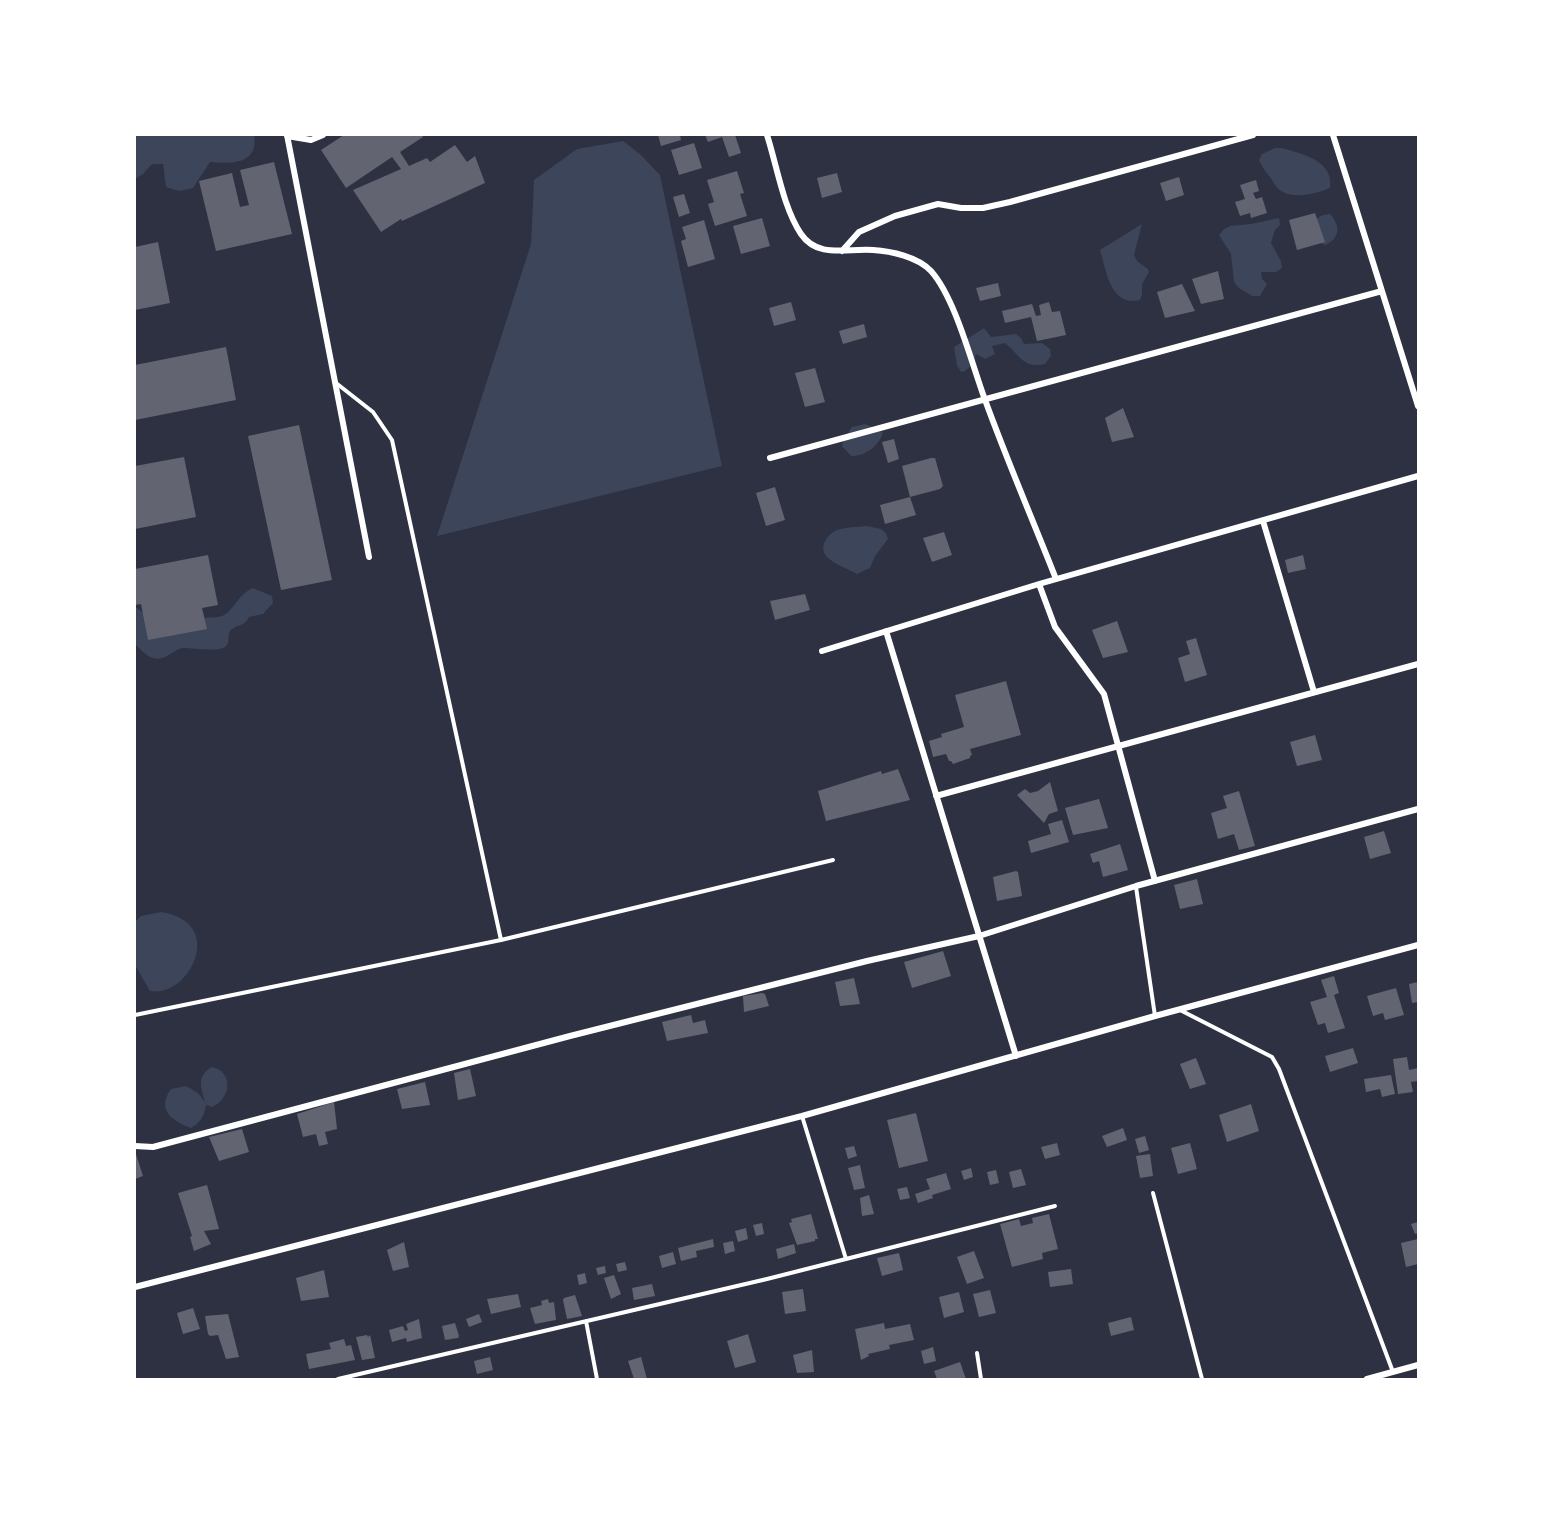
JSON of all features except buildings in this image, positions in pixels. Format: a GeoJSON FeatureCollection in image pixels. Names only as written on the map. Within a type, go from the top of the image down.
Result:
{"type":"FeatureCollection","features":[{"type":"Feature","properties":{"kind":"street"},"geometry":{"type":"LineString","coordinates":[[323,135],[311,140],[287,136],[369,557]]}},
{"type":"Feature","properties":{"kind":"street"},"geometry":{"type":"LineString","coordinates":[[767,135],[792,217],[802,236],[812,245],[825,251],[872,249],[913,259],[930,270],[946,292],[985,400],[1056,579]]}},
{"type":"Feature","properties":{"kind":"street"},"geometry":{"type":"LineString","coordinates":[[841,252],[859,232],[895,216],[938,204],[961,208],[983,208],[1010,202],[1253,135]]}},
{"type":"Feature","properties":{"kind":"street"},"geometry":{"type":"LineString","coordinates":[[1334,135],[1418,406]]}},
{"type":"Feature","properties":{"kind":"street"},"geometry":{"type":"LineString","coordinates":[[770,458],[1382,291]]}},
{"type":"Feature","properties":{"kind":"street"},"geometry":{"type":"LineString","coordinates":[[822,651],[1056,579],[1418,476]]}},
{"type":"Feature","properties":{"kind":"street"},"geometry":{"type":"LineString","coordinates":[[1263,521],[1314,692]]}},
{"type":"Feature","properties":{"kind":"street"},"geometry":{"type":"LineString","coordinates":[[1040,584],[1055,627],[1104,694],[1155,880]]}},
{"type":"Feature","properties":{"kind":"street"},"geometry":{"type":"LineString","coordinates":[[886,631],[1016,1056]]}},
{"type":"Feature","properties":{"kind":"street"},"geometry":{"type":"LineString","coordinates":[[936,796],[1418,664]]}},
{"type":"Feature","properties":{"kind":"street"},"geometry":{"type":"LineString","coordinates":[[135,1146],[153,1147],[570,1036],[867,961],[979,936],[1155,880],[1418,809]]}},
{"type":"Feature","properties":{"kind":"street"},"geometry":{"type":"LineString","coordinates":[[135,1287],[802,1116],[1155,1016],[1418,945]]}},
{"type":"Feature","properties":{"kind":"street"},"geometry":{"type":"LineString","coordinates":[[1367,1379],[1418,1365]]}},
{"type":"Feature","properties":{"kind":"lane"},"geometry":{"type":"LineString","coordinates":[[336,383],[373,412],[392,440],[501,940]]}},
{"type":"Feature","properties":{"kind":"lane"},"geometry":{"type":"LineString","coordinates":[[135,1015],[501,940],[833,860]]}},
{"type":"Feature","properties":{"kind":"lane"},"geometry":{"type":"LineString","coordinates":[[1136,886],[1155,1016]]}},
{"type":"Feature","properties":{"kind":"lane"},"geometry":{"type":"LineString","coordinates":[[1180,1010],[1272,1057],[1279,1069],[1394,1372]]}},
{"type":"Feature","properties":{"kind":"lane"},"geometry":{"type":"LineString","coordinates":[[802,1116],[846,1259]]}},
{"type":"Feature","properties":{"kind":"lane"},"geometry":{"type":"LineString","coordinates":[[1153,1193],[1202,1379]]}},
{"type":"Feature","properties":{"kind":"lane"},"geometry":{"type":"LineString","coordinates":[[338,1379],[846,1259],[1054,1206]]}},
{"type":"Feature","properties":{"kind":"lane"},"geometry":{"type":"LineString","coordinates":[[586,1321],[597,1379]]}},
{"type":"Feature","properties":{"kind":"lane"},"geometry":{"type":"LineString","coordinates":[[977,1353],[981,1379]]}},
{"type":"Feature","properties":{"kind":"shaded area"},"geometry":{"type":"Polygon","coordinates":[[[135,135],[254,135],[254,145],[248,157],[241,160],[226,163],[210,162],[193,188],[179,191],[166,187],[163,164],[152,164],[135,179],[135,135]]]}},
{"type":"Feature","properties":{"kind":"shaded area"},"geometry":{"type":"Polygon","coordinates":[[[623,141],[640,154],[660,175],[722,466],[437,536],[531,244],[534,180],[577,149],[623,141]]]}},
{"type":"Feature","properties":{"kind":"shaded area"},"geometry":{"type":"Polygon","coordinates":[[[1275,148],[1307,156],[1322,165],[1330,178],[1330,188],[1301,195],[1280,190],[1259,160],[1262,154],[1275,148]]]}},
{"type":"Feature","properties":{"kind":"shaded area"},"geometry":{"type":"Polygon","coordinates":[[[1330,214],[1336,223],[1337,232],[1334,239],[1325,245],[1318,242],[1314,220],[1330,214]]]}},
{"type":"Feature","properties":{"kind":"shaded area"},"geometry":{"type":"Polygon","coordinates":[[[1279,218],[1280,225],[1275,230],[1271,243],[1281,261],[1282,268],[1276,272],[1261,272],[1262,279],[1267,284],[1260,296],[1252,296],[1234,282],[1231,254],[1219,235],[1230,226],[1279,218]]]}},
{"type":"Feature","properties":{"kind":"shaded area"},"geometry":{"type":"Polygon","coordinates":[[[1142,224],[1134,255],[1149,272],[1142,284],[1140,300],[1130,301],[1116,293],[1111,285],[1100,250],[1142,224]]]}},
{"type":"Feature","properties":{"kind":"shaded area"},"geometry":{"type":"Polygon","coordinates":[[[984,328],[991,337],[1016,334],[1024,344],[1042,343],[1050,349],[1051,356],[1045,364],[1032,365],[1022,360],[1005,343],[992,346],[995,354],[985,359],[976,354],[973,364],[961,372],[957,365],[954,347],[984,328]]]}},
{"type":"Feature","properties":{"kind":"shaded area"},"geometry":{"type":"Polygon","coordinates":[[[865,424],[883,433],[881,438],[866,453],[851,456],[842,446],[844,439],[852,427],[865,424]]]}},
{"type":"Feature","properties":{"kind":"shaded area"},"geometry":{"type":"Polygon","coordinates":[[[867,526],[881,529],[886,533],[888,539],[875,556],[870,568],[857,574],[833,562],[824,553],[825,542],[833,532],[844,528],[867,526]]]}},
{"type":"Feature","properties":{"kind":"shaded area"},"geometry":{"type":"Polygon","coordinates":[[[253,588],[272,596],[273,603],[263,614],[249,617],[244,623],[233,628],[225,647],[211,650],[183,648],[158,659],[148,656],[135,644],[135,607],[154,614],[216,617],[226,614],[243,595],[253,588]]]}},
{"type":"Feature","properties":{"kind":"shaded area"},"geometry":{"type":"Polygon","coordinates":[[[161,912],[181,919],[193,930],[197,944],[195,958],[188,972],[178,983],[164,990],[150,991],[135,965],[135,922],[141,916],[161,912]]]}},
{"type":"Feature","properties":{"kind":"shaded area"},"geometry":{"type":"Polygon","coordinates":[[[212,1067],[224,1074],[227,1080],[223,1098],[212,1107],[206,1105],[202,1118],[191,1128],[172,1118],[168,1114],[165,1103],[171,1089],[186,1086],[198,1093],[205,1102],[201,1082],[204,1074],[212,1067]]]}}]}
